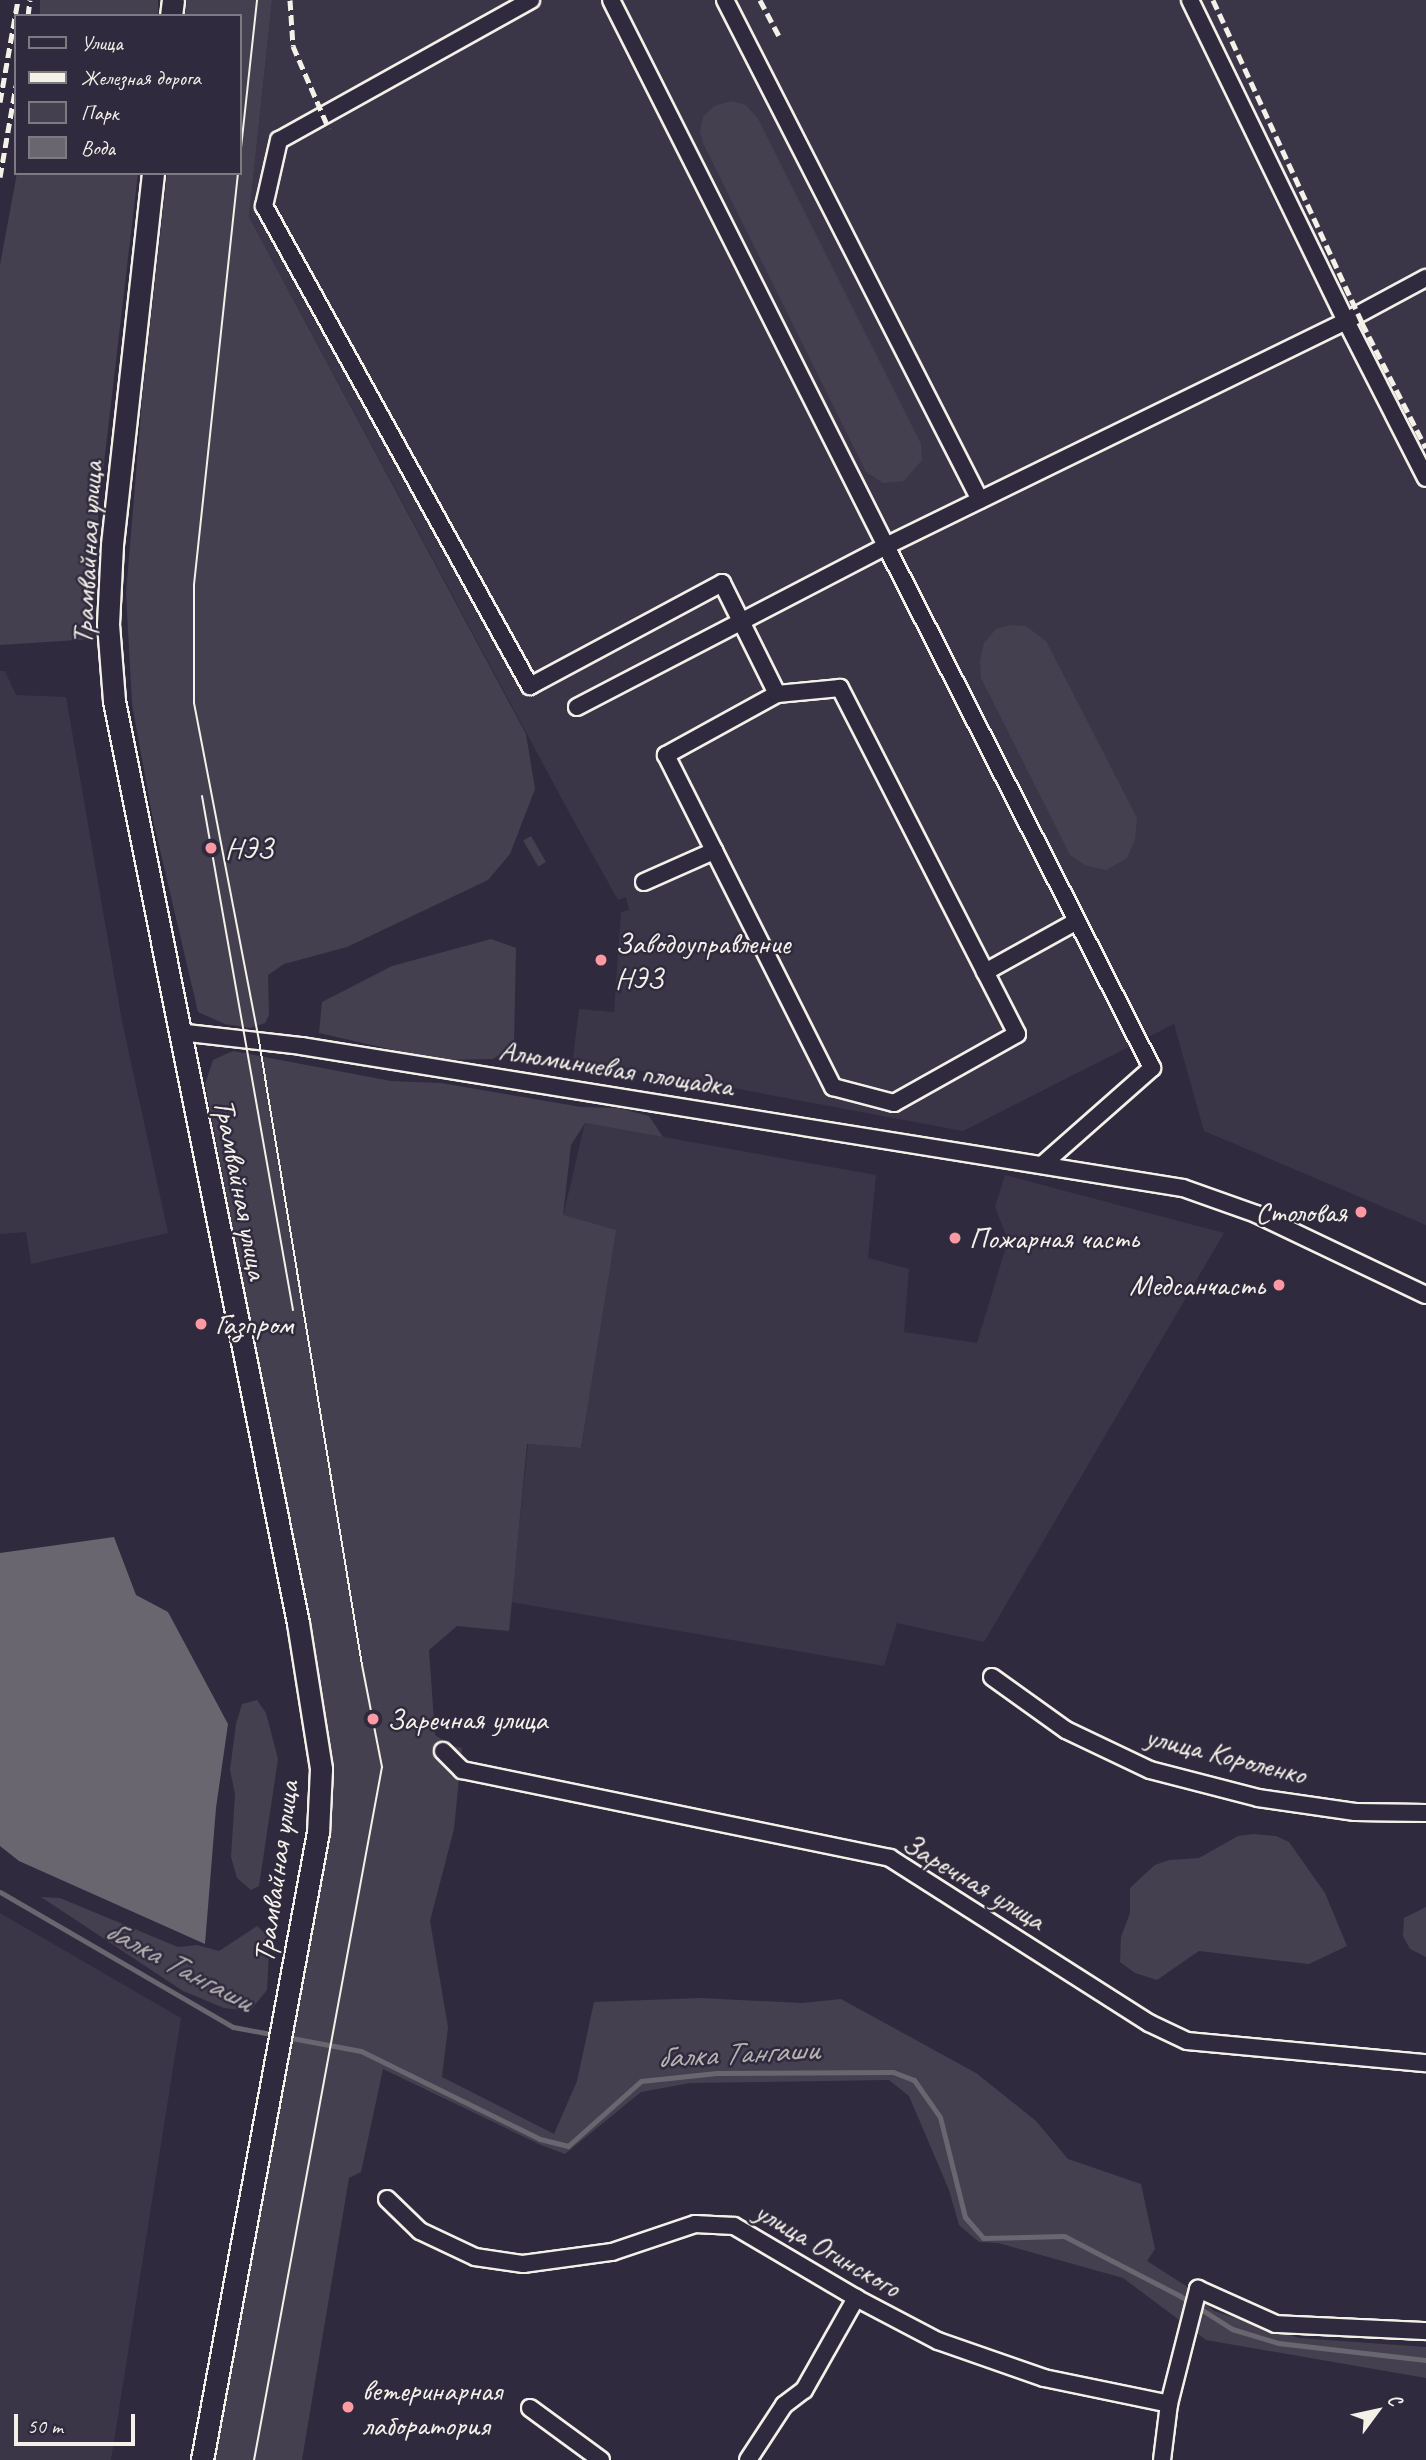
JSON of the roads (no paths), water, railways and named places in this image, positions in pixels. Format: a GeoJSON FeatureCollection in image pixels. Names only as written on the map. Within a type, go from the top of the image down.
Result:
{"type":"FeatureCollection","features":[{"type":"Feature","properties":{"kind":"main road","name":"Трамвайная улица"},"geometry":{"type":"LineString","coordinates":[[153,175],[112,545],[108,624],[114,701],[295,1609],[321,1769],[318,1832],[202,2460]]}},
{"type":"Feature","properties":{"kind":"street"},"geometry":{"type":"LineString","coordinates":[[531,0],[279,140],[264,206],[530,686],[722,583],[777,694]]}},
{"type":"Feature","properties":{"kind":"street"},"geometry":{"type":"LineString","coordinates":[[611,0],[1152,1068],[1042,1165]]}},
{"type":"Feature","properties":{"kind":"street"},"geometry":{"type":"LineString","coordinates":[[725,0],[980,499]]}},
{"type":"Feature","properties":{"kind":"street"},"geometry":{"type":"LineString","coordinates":[[1190,0],[1346,321],[1426,478]]}},
{"type":"Feature","properties":{"kind":"street"},"geometry":{"type":"LineString","coordinates":[[578,707],[886,546],[1346,321],[1426,278]]}},
{"type":"Feature","properties":{"kind":"street"},"geometry":{"type":"LineString","coordinates":[[840,688],[1017,1034],[894,1103],[833,1087],[666,755],[777,694],[840,688]]}},
{"type":"Feature","properties":{"kind":"street"},"geometry":{"type":"LineString","coordinates":[[645,883],[714,851]]}},
{"type":"Feature","properties":{"kind":"street"},"geometry":{"type":"LineString","coordinates":[[985,972],[1077,921]]}},
{"type":"Feature","properties":{"kind":"street","name":"Алюминиевая площадка"},"geometry":{"type":"LineString","coordinates":[[179,1032],[301,1046],[1183,1188],[1255,1214],[1426,1295]]}},
{"type":"Feature","properties":{"kind":"street","name":"улица Короленко"},"geometry":{"type":"LineString","coordinates":[[992,1677],[1066,1731],[1150,1770],[1258,1798],[1355,1812],[1426,1813]]}},
{"type":"Feature","properties":{"kind":"street","name":"Заречная улица"},"geometry":{"type":"LineString","coordinates":[[443,1751],[462,1770],[890,1858],[1149,2023],[1187,2041],[1426,2063]]}},
{"type":"Feature","properties":{"kind":"street","name":"улица Огинского"},"geometry":{"type":"LineString","coordinates":[[387,2199],[420,2231],[475,2257],[523,2264],[612,2252],[695,2224],[734,2226],[856,2298],[938,2341],[1044,2378],[1169,2404]]}},
{"type":"Feature","properties":{"kind":"street"},"geometry":{"type":"LineString","coordinates":[[1163,2460],[1169,2404],[1198,2289],[1276,2324],[1426,2331]]}},
{"type":"Feature","properties":{"kind":"street"},"geometry":{"type":"LineString","coordinates":[[748,2460],[784,2405],[804,2390],[856,2298]]}},
{"type":"Feature","properties":{"kind":"street"},"geometry":{"type":"LineString","coordinates":[[530,2408],[601,2460]]}},
{"type":"Feature","properties":{"kind":"water"},"geometry":{"type":"Polygon","coordinates":[[[114,1537],[136,1595],[168,1612],[228,1724],[216,1808],[205,1944],[19,1861],[0,1846],[0,1553],[114,1537]]]}},
{"type":"Feature","properties":{"kind":"waterway","name":"балка Тангаши"},"geometry":{"type":"LineString","coordinates":[[0,1892],[233,2027],[276,2035]]}},
{"type":"Feature","properties":{"kind":"waterway","name":"балка Тангаши"},"geometry":{"type":"LineString","coordinates":[[286,2037],[361,2051],[540,2139],[568,2146],[641,2081],[717,2073],[893,2072],[914,2080],[940,2117],[965,2217],[983,2238],[1064,2236],[1180,2296],[1232,2329],[1278,2343],[1426,2360]]}},
{"type":"Feature","properties":{"kind":"tram line"},"geometry":{"type":"LineString","coordinates":[[242,139],[257,0]]}},
{"type":"Feature","properties":{"kind":"tram line"},"geometry":{"type":"LineString","coordinates":[[238,175],[194,584],[194,703],[259,1041],[362,1665],[382,1767],[254,2460]]}},
{"type":"Feature","properties":{"kind":"tram line"},"geometry":{"type":"LineString","coordinates":[[202,796],[293,1310]]}},
{"type":"Feature","properties":{"kind":"railway"},"geometry":{"type":"LineString","coordinates":[[16,14],[18,0]]}},
{"type":"Feature","properties":{"kind":"railway"},"geometry":{"type":"LineString","coordinates":[[28,14],[30,0]]}},
{"type":"Feature","properties":{"kind":"railway"},"geometry":{"type":"LineString","coordinates":[[290,0],[293,46],[329,129]]}},
{"type":"Feature","properties":{"kind":"railway"},"geometry":{"type":"LineString","coordinates":[[760,0],[779,36]]}},
{"type":"Feature","properties":{"kind":"railway"},"geometry":{"type":"LineString","coordinates":[[1213,0],[1362,323],[1426,448]]}},
{"type":"Feature","properties":{"kind":"railway"},"geometry":{"type":"LineString","coordinates":[[0,102],[14,23]]}},
{"type":"Feature","properties":{"kind":"railway"},"geometry":{"type":"LineString","coordinates":[[0,177],[14,96]]}},
{"type":"Feature","properties":{"kind":"place","name":"НЭЗ"},"geometry":{"type":"Point","coordinates":[211,848]}},
{"type":"Feature","properties":{"kind":"place","name":"Заводоуправление НЭЗ"},"geometry":{"type":"Point","coordinates":[601,960]}},
{"type":"Feature","properties":{"kind":"place","name":"Столовая"},"geometry":{"type":"Point","coordinates":[1361,1212]}},
{"type":"Feature","properties":{"kind":"place","name":"Пожарная часть"},"geometry":{"type":"Point","coordinates":[955,1238]}},
{"type":"Feature","properties":{"kind":"place","name":"Медсанчасть"},"geometry":{"type":"Point","coordinates":[1279,1285]}},
{"type":"Feature","properties":{"kind":"place","name":"Газпром"},"geometry":{"type":"Point","coordinates":[201,1324]}},
{"type":"Feature","properties":{"kind":"place","name":"Заречная улица"},"geometry":{"type":"Point","coordinates":[373,1719]}},
{"type":"Feature","properties":{"kind":"place","name":"ветеринарная лаборатория"},"geometry":{"type":"Point","coordinates":[348,2407]}}]}
